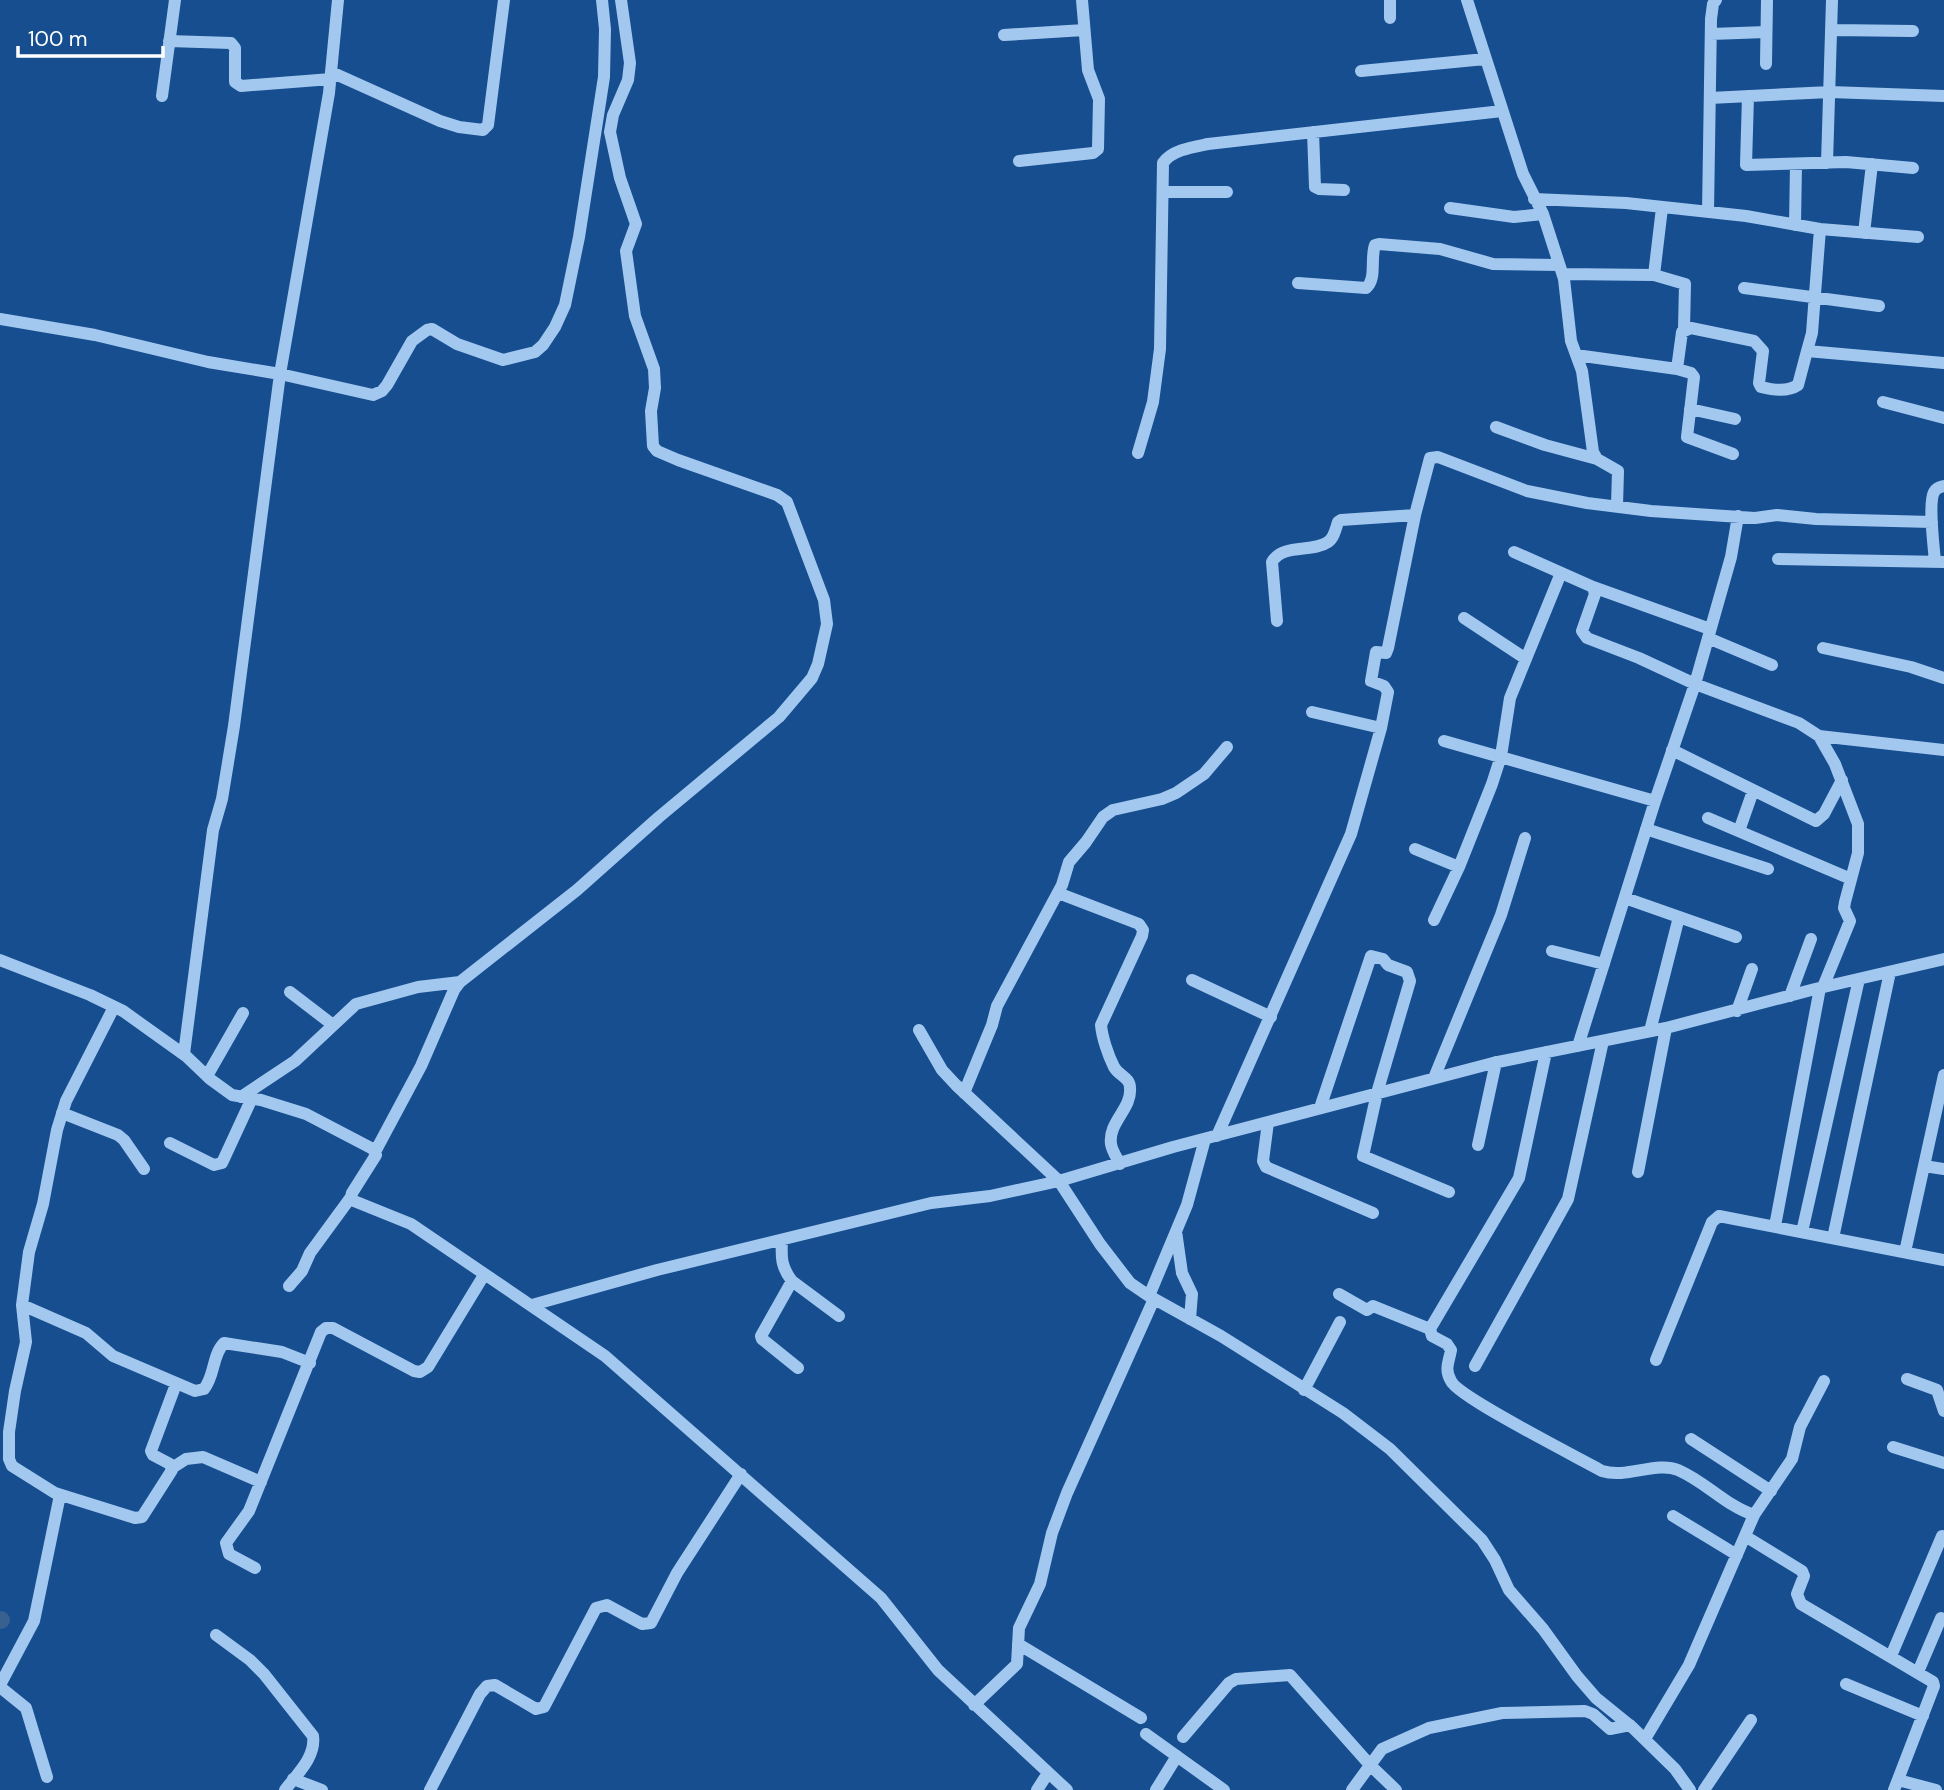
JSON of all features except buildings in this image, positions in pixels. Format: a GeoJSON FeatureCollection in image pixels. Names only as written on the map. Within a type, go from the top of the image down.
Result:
{"type":"FeatureCollection","features":[{"type":"Feature","properties":{"kind":"street"},"geometry":{"type":"LineString","coordinates":[[162,96],[175,0]]}},
{"type":"Feature","properties":{"kind":"street"},"geometry":{"type":"LineString","coordinates":[[184,1055],[213,830],[222,800],[280,374],[331,76],[338,0]]}},
{"type":"Feature","properties":{"kind":"street"},"geometry":{"type":"LineString","coordinates":[[169,41],[231,43],[235,48],[235,82],[241,86],[331,76],[440,121],[483,130],[488,125],[504,0]]}},
{"type":"Feature","properties":{"kind":"street"},"geometry":{"type":"LineString","coordinates":[[0,319],[95,335],[208,362],[280,374],[373,396],[387,385],[412,341],[427,330],[437,331],[457,344],[503,360],[535,352],[555,327],[565,305],[579,237],[606,64],[602,0]]}},
{"type":"Feature","properties":{"kind":"street"},"geometry":{"type":"LineString","coordinates":[[289,1286],[302,1271],[310,1252],[351,1197],[410,1089],[460,982],[577,890],[659,817],[779,717],[812,678],[823,649],[828,617],[824,600],[788,502],[777,495],[678,460],[657,451],[653,446],[651,411],[655,388],[654,369],[635,316],[626,251],[636,224],[620,178],[610,132],[631,63],[621,0]]}},
{"type":"Feature","properties":{"kind":"street"},"geometry":{"type":"LineString","coordinates":[[1019,161],[1093,153],[1098,149],[1098,99],[1088,70],[1082,0]]}},
{"type":"Feature","properties":{"kind":"street"},"geometry":{"type":"LineString","coordinates":[[1390,0],[1391,18]]}},
{"type":"Feature","properties":{"kind":"street"},"geometry":{"type":"LineString","coordinates":[[1467,0],[1502,111],[1534,199],[1543,214],[1561,269],[1571,341],[1582,372],[1593,452],[1597,459]]}},
{"type":"Feature","properties":{"kind":"street"},"geometry":{"type":"LineString","coordinates":[[1708,212],[1711,34],[1713,4],[1716,0]]}},
{"type":"Feature","properties":{"kind":"street"},"geometry":{"type":"LineString","coordinates":[[1766,64],[1767,0]]}},
{"type":"Feature","properties":{"kind":"street"},"geometry":{"type":"LineString","coordinates":[[1827,163],[1832,0]]}},
{"type":"Feature","properties":{"kind":"street"},"geometry":{"type":"LineString","coordinates":[[1004,36],[1084,30]]}},
{"type":"Feature","properties":{"kind":"street"},"geometry":{"type":"LineString","coordinates":[[1832,30],[1913,31]]}},
{"type":"Feature","properties":{"kind":"street"},"geometry":{"type":"LineString","coordinates":[[1711,34],[1766,32]]}},
{"type":"Feature","properties":{"kind":"street"},"geometry":{"type":"LineString","coordinates":[[1361,71],[1485,59]]}},
{"type":"Feature","properties":{"kind":"street"},"geometry":{"type":"LineString","coordinates":[[1710,98],[1830,92],[1944,96]]}},
{"type":"Feature","properties":{"kind":"street"},"geometry":{"type":"LineString","coordinates":[[1748,96],[1746,165],[1827,163],[1913,168]]}},
{"type":"Feature","properties":{"kind":"street"},"geometry":{"type":"LineString","coordinates":[[1138,453],[1158,377],[1163,163],[1169,156],[1208,144],[1502,111]]}},
{"type":"Feature","properties":{"kind":"street"},"geometry":{"type":"LineString","coordinates":[[1313,132],[1315,187],[1344,190]]}},
{"type":"Feature","properties":{"kind":"street"},"geometry":{"type":"LineString","coordinates":[[1795,225],[1796,164]]}},
{"type":"Feature","properties":{"kind":"street"},"geometry":{"type":"LineString","coordinates":[[1864,233],[1872,164]]}},
{"type":"Feature","properties":{"kind":"street"},"geometry":{"type":"LineString","coordinates":[[1163,192],[1227,191]]}},
{"type":"Feature","properties":{"kind":"street"},"geometry":{"type":"LineString","coordinates":[[1534,199],[1626,203],[1746,216],[1820,229],[1918,237]]}},
{"type":"Feature","properties":{"kind":"street"},"geometry":{"type":"LineString","coordinates":[[1450,208],[1514,216],[1543,214]]}},
{"type":"Feature","properties":{"kind":"street"},"geometry":{"type":"LineString","coordinates":[[1654,275],[1662,208]]}},
{"type":"Feature","properties":{"kind":"street"},"geometry":{"type":"LineString","coordinates":[[1684,329],[1691,328],[1754,341],[1763,351],[1759,383],[1761,387],[1788,390],[1798,385],[1812,333],[1820,229]]}},
{"type":"Feature","properties":{"kind":"street"},"geometry":{"type":"LineString","coordinates":[[1298,283],[1366,289],[1371,282],[1373,251],[1375,245],[1380,244],[1450,250],[1480,262],[1500,265],[1654,275],[1685,284],[1684,329],[1677,369]]}},
{"type":"Feature","properties":{"kind":"street"},"geometry":{"type":"LineString","coordinates":[[1744,288],[1880,306]]}},
{"type":"Feature","properties":{"kind":"street"},"geometry":{"type":"LineString","coordinates":[[1807,351],[1944,363]]}},
{"type":"Feature","properties":{"kind":"street"},"geometry":{"type":"LineString","coordinates":[[1576,355],[1691,373],[1694,377],[1687,437],[1733,454]]}},
{"type":"Feature","properties":{"kind":"street"},"geometry":{"type":"LineString","coordinates":[[1883,402],[1944,418]]}},
{"type":"Feature","properties":{"kind":"street"},"geometry":{"type":"LineString","coordinates":[[1690,409],[1735,419]]}},
{"type":"Feature","properties":{"kind":"street"},"geometry":{"type":"LineString","coordinates":[[1496,428],[1597,459],[1618,471],[1617,506]]}},
{"type":"Feature","properties":{"kind":"street"},"geometry":{"type":"LineString","coordinates":[[974,1705],[1017,1664],[1022,1618],[1040,1584],[1052,1533],[1077,1467],[1152,1297],[1211,1137],[1271,1017],[1351,834],[1381,728],[1387,688],[1373,683],[1370,678],[1376,652],[1387,653],[1427,461],[1433,456],[1527,491],[1617,506],[1755,518],[1777,515],[1933,523]]}},
{"type":"Feature","properties":{"kind":"street"},"geometry":{"type":"LineString","coordinates":[[1778,559],[1940,562],[1933,523],[1934,493],[1944,486]]}},
{"type":"Feature","properties":{"kind":"street"},"geometry":{"type":"LineString","coordinates":[[1277,621],[1272,562],[1275,557],[1283,552],[1327,543],[1338,522],[1342,520],[1415,515]]}},
{"type":"Feature","properties":{"kind":"street"},"geometry":{"type":"LineString","coordinates":[[1578,1046],[1695,684],[1733,546],[1738,516]]}},
{"type":"Feature","properties":{"kind":"street"},"geometry":{"type":"LineString","coordinates":[[1514,552],[1709,634],[1772,666]]}},
{"type":"Feature","properties":{"kind":"street"},"geometry":{"type":"LineString","coordinates":[[1434,920],[1459,867],[1502,756],[1506,713],[1561,573]]}},
{"type":"Feature","properties":{"kind":"street"},"geometry":{"type":"LineString","coordinates":[[1593,587],[1595,594],[1582,631],[1587,638],[1695,684],[1799,723],[1819,736],[1944,750]]}},
{"type":"Feature","properties":{"kind":"street"},"geometry":{"type":"LineString","coordinates":[[1464,618],[1526,659]]}},
{"type":"Feature","properties":{"kind":"street"},"geometry":{"type":"LineString","coordinates":[[1824,648],[1911,667],[1944,678]]}},
{"type":"Feature","properties":{"kind":"street"},"geometry":{"type":"LineString","coordinates":[[1312,712],[1381,728]]}},
{"type":"Feature","properties":{"kind":"street"},"geometry":{"type":"LineString","coordinates":[[1775,1226],[1821,987],[1850,921],[1844,908],[1858,853],[1858,824],[1842,780],[1819,736]]}},
{"type":"Feature","properties":{"kind":"street"},"geometry":{"type":"LineString","coordinates":[[1444,741],[1655,802]]}},
{"type":"Feature","properties":{"kind":"street"},"geometry":{"type":"LineString","coordinates":[[964,1093],[997,1006],[1058,892],[1069,862],[1108,812],[1176,793],[1204,774],[1227,747]]}},
{"type":"Feature","properties":{"kind":"street"},"geometry":{"type":"LineString","coordinates":[[1672,750],[1816,821],[1824,814],[1842,780]]}},
{"type":"Feature","properties":{"kind":"street"},"geometry":{"type":"LineString","coordinates":[[1739,831],[1753,790]]}},
{"type":"Feature","properties":{"kind":"street"},"geometry":{"type":"LineString","coordinates":[[1708,818],[1851,879]]}},
{"type":"Feature","properties":{"kind":"street"},"geometry":{"type":"LineString","coordinates":[[1646,829],[1768,869]]}},
{"type":"Feature","properties":{"kind":"street"},"geometry":{"type":"LineString","coordinates":[[1434,1078],[1501,915],[1525,838]]}},
{"type":"Feature","properties":{"kind":"street"},"geometry":{"type":"LineString","coordinates":[[1415,849],[1459,867]]}},
{"type":"Feature","properties":{"kind":"street"},"geometry":{"type":"LineString","coordinates":[[1058,892],[1139,924],[1143,930],[1101,1025],[1115,1069],[1127,1079],[1130,1086],[1130,1098],[1112,1133],[1111,1145],[1120,1164]]}},
{"type":"Feature","properties":{"kind":"street"},"geometry":{"type":"LineString","coordinates":[[1625,898],[1736,937]]}},
{"type":"Feature","properties":{"kind":"street"},"geometry":{"type":"LineString","coordinates":[[1650,1031],[1679,917]]}},
{"type":"Feature","properties":{"kind":"street"},"geometry":{"type":"LineString","coordinates":[[1790,996],[1811,939]]}},
{"type":"Feature","properties":{"kind":"street"},"geometry":{"type":"LineString","coordinates":[[1552,951],[1604,964]]}},
{"type":"Feature","properties":{"kind":"street"},"geometry":{"type":"LineString","coordinates":[[1320,1108],[1372,955],[1407,972],[1410,981],[1377,1093],[1363,1156],[1449,1192]]}},
{"type":"Feature","properties":{"kind":"street"},"geometry":{"type":"LineString","coordinates":[[532,1305],[657,1270],[931,1203],[990,1196],[1059,1181],[1211,1137],[1496,1062],[1666,1028],[1821,987],[1944,959]]}},
{"type":"Feature","properties":{"kind":"street"},"geometry":{"type":"LineString","coordinates":[[0,960],[114,1007],[184,1055],[227,1092],[306,1114],[375,1152]]}},
{"type":"Feature","properties":{"kind":"street"},"geometry":{"type":"LineString","coordinates":[[1737,1011],[1752,969]]}},
{"type":"Feature","properties":{"kind":"street"},"geometry":{"type":"LineString","coordinates":[[1833,1238],[1890,972]]}},
{"type":"Feature","properties":{"kind":"street"},"geometry":{"type":"LineString","coordinates":[[1802,1232],[1859,979]]}},
{"type":"Feature","properties":{"kind":"street"},"geometry":{"type":"LineString","coordinates":[[1192,980],[1271,1017]]}},
{"type":"Feature","properties":{"kind":"street"},"geometry":{"type":"LineString","coordinates":[[170,1143],[219,1165],[246,1098],[295,1061],[350,1009],[363,1001],[418,987],[460,982]]}},
{"type":"Feature","properties":{"kind":"street"},"geometry":{"type":"LineString","coordinates":[[290,992],[333,1025]]}},
{"type":"Feature","properties":{"kind":"street"},"geometry":{"type":"LineString","coordinates":[[114,1007],[77,1076],[62,1113],[43,1204],[29,1252],[22,1305],[26,1342],[12,1408],[9,1459],[16,1471],[60,1495],[138,1518],[145,1514],[172,1468],[186,1459],[203,1457],[261,1482]]}},
{"type":"Feature","properties":{"kind":"street"},"geometry":{"type":"LineString","coordinates":[[207,1076],[243,1013]]}},
{"type":"Feature","properties":{"kind":"street"},"geometry":{"type":"LineString","coordinates":[[1638,1172],[1666,1028]]}},
{"type":"Feature","properties":{"kind":"street"},"geometry":{"type":"LineString","coordinates":[[919,1030],[942,1070],[1059,1181],[1130,1283],[1221,1336],[1343,1413],[1390,1449],[1451,1507],[1482,1540],[1495,1560],[1508,1590],[1544,1629],[1577,1676],[1596,1698],[1630,1725],[1675,1769],[1690,1790]]}},
{"type":"Feature","properties":{"kind":"street"},"geometry":{"type":"LineString","coordinates":[[1475,1366],[1568,1199],[1603,1041]]}},
{"type":"Feature","properties":{"kind":"street"},"geometry":{"type":"LineString","coordinates":[[1546,1052],[1519,1178],[1430,1329],[1432,1336],[1450,1347],[1446,1365],[1451,1382],[1474,1401],[1602,1471],[1615,1474],[1678,1470],[1738,1509],[1754,1515]]}},
{"type":"Feature","properties":{"kind":"street"},"geometry":{"type":"LineString","coordinates":[[1478,1145],[1496,1062]]}},
{"type":"Feature","properties":{"kind":"street"},"geometry":{"type":"LineString","coordinates":[[1905,1252],[1944,1075]]}},
{"type":"Feature","properties":{"kind":"street"},"geometry":{"type":"LineString","coordinates":[[62,1113],[118,1135],[144,1169]]}},
{"type":"Feature","properties":{"kind":"street"},"geometry":{"type":"LineString","coordinates":[[1268,1122],[1263,1161],[1266,1167],[1373,1213]]}},
{"type":"Feature","properties":{"kind":"street"},"geometry":{"type":"LineString","coordinates":[[1924,1166],[1944,1169]]}},
{"type":"Feature","properties":{"kind":"street"},"geometry":{"type":"LineString","coordinates":[[351,1197],[354,1201],[411,1224],[605,1356],[881,1598],[938,1670],[1067,1790]]}},
{"type":"Feature","properties":{"kind":"street"},"geometry":{"type":"LineString","coordinates":[[1657,1360],[1714,1218],[1721,1215],[1944,1260]]}},
{"type":"Feature","properties":{"kind":"street"},"geometry":{"type":"LineString","coordinates":[[1176,1231],[1182,1273],[1192,1294],[1190,1319]]}},
{"type":"Feature","properties":{"kind":"street"},"geometry":{"type":"LineString","coordinates":[[782,1240],[781,1263],[792,1281],[839,1316]]}},
{"type":"Feature","properties":{"kind":"street"},"geometry":{"type":"LineString","coordinates":[[254,1568],[229,1554],[226,1543],[249,1511],[321,1332],[329,1327],[333,1328],[414,1371],[424,1370],[484,1275]]}},
{"type":"Feature","properties":{"kind":"street"},"geometry":{"type":"LineString","coordinates":[[792,1281],[761,1336],[798,1368]]}},
{"type":"Feature","properties":{"kind":"street"},"geometry":{"type":"LineString","coordinates":[[1339,1294],[1367,1310],[1373,1306],[1430,1329]]}},
{"type":"Feature","properties":{"kind":"street"},"geometry":{"type":"LineString","coordinates":[[22,1305],[86,1333],[113,1356],[195,1391],[204,1389],[210,1381],[219,1349],[228,1342],[282,1352],[310,1363]]}},
{"type":"Feature","properties":{"kind":"street"},"geometry":{"type":"LineString","coordinates":[[1304,1390],[1340,1322]]}},
{"type":"Feature","properties":{"kind":"street"},"geometry":{"type":"LineString","coordinates":[[1907,1379],[1937,1390],[1941,1395],[1941,1408],[1944,1411]]}},
{"type":"Feature","properties":{"kind":"street"},"geometry":{"type":"LineString","coordinates":[[1645,1739],[1687,1668],[1754,1515],[1792,1460],[1800,1427],[1824,1381]]}},
{"type":"Feature","properties":{"kind":"street"},"geometry":{"type":"LineString","coordinates":[[172,1468],[151,1451],[177,1384]]}},
{"type":"Feature","properties":{"kind":"street"},"geometry":{"type":"LineString","coordinates":[[1691,1439],[1771,1491]]}},
{"type":"Feature","properties":{"kind":"street"},"geometry":{"type":"LineString","coordinates":[[1893,1447],[1944,1464]]}},
{"type":"Feature","properties":{"kind":"street"},"geometry":{"type":"LineString","coordinates":[[430,1790],[480,1694],[487,1686],[495,1685],[536,1709],[544,1707],[596,1608],[607,1605],[642,1624],[651,1623],[677,1573],[741,1474]]}},
{"type":"Feature","properties":{"kind":"street"},"geometry":{"type":"LineString","coordinates":[[47,1777],[26,1708],[0,1686],[34,1621],[60,1495]]}},
{"type":"Feature","properties":{"kind":"street"},"geometry":{"type":"LineString","coordinates":[[1672,1516],[1737,1555]]}},
{"type":"Feature","properties":{"kind":"street"},"geometry":{"type":"LineString","coordinates":[[1745,1536],[1802,1571],[1804,1576],[1797,1594],[1801,1604],[1932,1680],[1934,1684],[1896,1785],[1936,1790]]}},
{"type":"Feature","properties":{"kind":"street"},"geometry":{"type":"LineString","coordinates":[[1891,1656],[1942,1536]]}},
{"type":"Feature","properties":{"kind":"street"},"geometry":{"type":"LineString","coordinates":[[1918,1672],[1941,1618]]}},
{"type":"Feature","properties":{"kind":"street"},"geometry":{"type":"LineString","coordinates":[[216,1635],[264,1674],[313,1735],[313,1752],[285,1790]]}},
{"type":"Feature","properties":{"kind":"street"},"geometry":{"type":"LineString","coordinates":[[1018,1644],[1142,1718]]}},
{"type":"Feature","properties":{"kind":"street"},"geometry":{"type":"LineString","coordinates":[[1183,1737],[1229,1683],[1237,1679],[1290,1675],[1370,1765],[1396,1790]]}},
{"type":"Feature","properties":{"kind":"street"},"geometry":{"type":"LineString","coordinates":[[1846,1684],[1923,1716]]}},
{"type":"Feature","properties":{"kind":"street"},"geometry":{"type":"LineString","coordinates":[[1352,1790],[1382,1749],[1423,1730],[1502,1713],[1585,1710],[1610,1729],[1630,1725]]}},
{"type":"Feature","properties":{"kind":"street"},"geometry":{"type":"LineString","coordinates":[[1704,1790],[1751,1720]]}},
{"type":"Feature","properties":{"kind":"street"},"geometry":{"type":"LineString","coordinates":[[1146,1734],[1224,1790]]}},
{"type":"Feature","properties":{"kind":"street"},"geometry":{"type":"LineString","coordinates":[[1156,1790],[1177,1756]]}},
{"type":"Feature","properties":{"kind":"street"},"geometry":{"type":"LineString","coordinates":[[1037,1790],[1048,1773]]}},
{"type":"Feature","properties":{"kind":"street"},"geometry":{"type":"LineString","coordinates":[[293,1779],[322,1790]]}}]}
